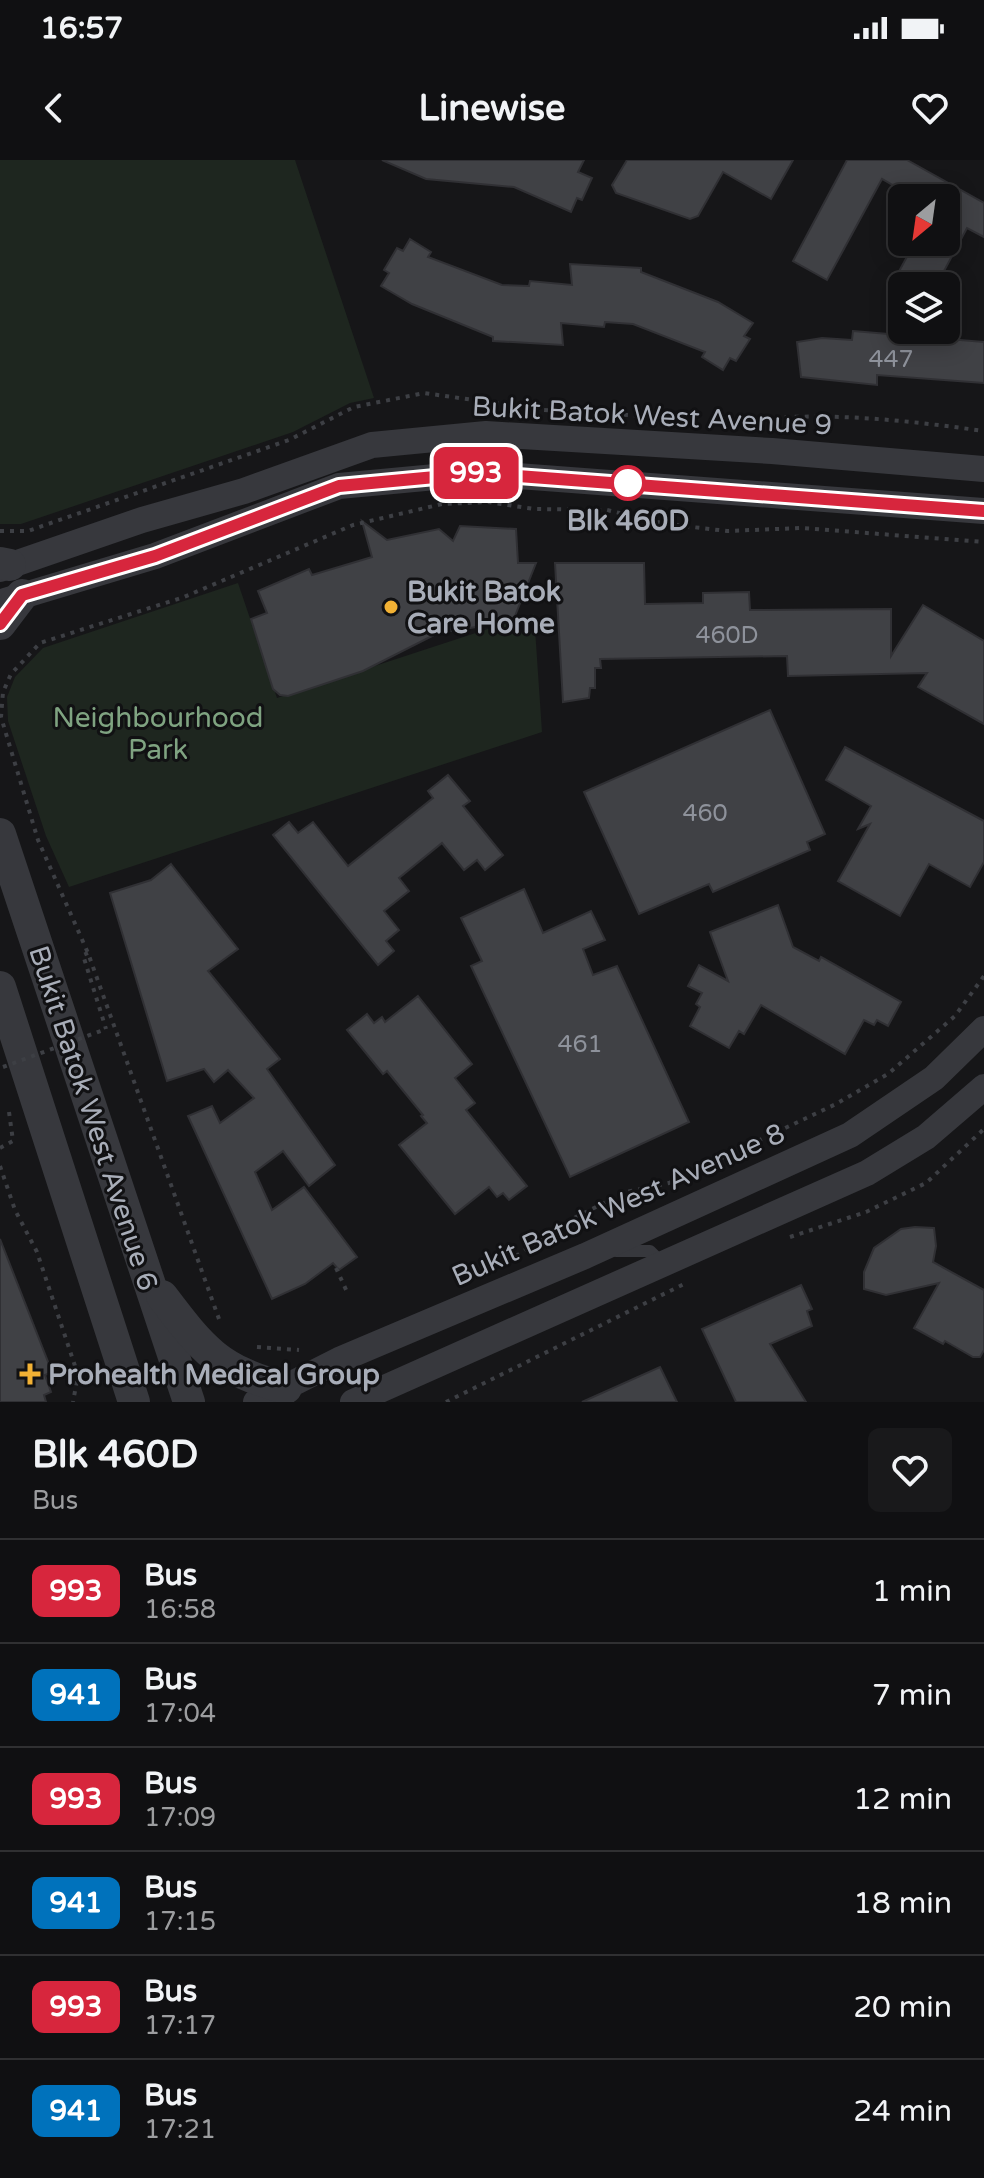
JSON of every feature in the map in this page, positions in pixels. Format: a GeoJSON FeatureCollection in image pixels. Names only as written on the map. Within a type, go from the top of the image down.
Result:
{"type":"FeatureCollection","features":[{"type":"Feature","properties":{"kind":"street","name":"Bukit Batok West Avenue 9"},"geometry":{"type":"LineString","coordinates":[[6,579],[142,520],[244,491],[372,445],[486,434],[772,451],[980,468]]}},
{"type":"Feature","properties":{"kind":"street"},"geometry":{"type":"LineString","coordinates":[[0,624],[6,579],[155,556],[339,486],[478,473],[984,511]]}},
{"type":"Feature","properties":{"kind":"street","name":"Bukit Batok West Avenue 6"},"geometry":{"type":"LineString","coordinates":[[0,834],[143,1272],[189,1402]]}},
{"type":"Feature","properties":{"kind":"street","name":"Bukit Batok West Avenue 6"},"geometry":{"type":"LineString","coordinates":[[0,987],[134,1402]]}},
{"type":"Feature","properties":{"kind":"street","name":"Bukit Batok West Avenue 8"},"geometry":{"type":"LineString","coordinates":[[256,1402],[339,1360],[585,1256],[850,1135],[934,1078],[984,1029]]}},
{"type":"Feature","properties":{"kind":"street"},"geometry":{"type":"LineString","coordinates":[[353,1402],[867,1173],[926,1137],[984,1087]]}},
{"type":"Feature","properties":{"kind":"street"},"geometry":{"type":"LineString","coordinates":[[143,1272],[210,1356],[233,1370],[286,1388]]}},
{"type":"Feature","properties":{"kind":"street"},"geometry":{"type":"LineString","coordinates":[[110,1402],[116,1348]]}},
{"type":"Feature","properties":{"kind":"lane"},"geometry":{"type":"LineString","coordinates":[[585,1256],[627,1249],[650,1251],[664,1265]]}},
{"type":"Feature","properties":{"kind":"path"},"geometry":{"type":"LineString","coordinates":[[220,1322],[210,1303],[159,1146],[88,953],[38,840],[1,717],[3,692],[11,674],[40,643],[184,597],[353,525],[442,504],[488,502],[534,509],[607,510],[666,524],[727,531],[802,528],[984,542]]}},
{"type":"Feature","properties":{"kind":"path"},"geometry":{"type":"LineString","coordinates":[[3,1067],[106,1029],[83,955],[88,953]]}},
{"type":"Feature","properties":{"kind":"path"},"geometry":{"type":"LineString","coordinates":[[510,1260],[576,1217],[626,1192],[669,1183],[836,1104],[888,1074],[955,1016],[984,976]]}},
{"type":"Feature","properties":{"kind":"path"},"geometry":{"type":"LineString","coordinates":[[775,1242],[866,1212],[926,1183],[984,1129]]}},
{"type":"Feature","properties":{"kind":"path"},"geometry":{"type":"LineString","coordinates":[[0,1148],[13,1141]]}},
{"type":"Feature","properties":{"kind":"path"},"geometry":{"type":"LineString","coordinates":[[0,1166],[15,1210],[37,1252],[78,1375],[73,1402]]}},
{"type":"Feature","properties":{"kind":"path"},"geometry":{"type":"LineString","coordinates":[[336,1268],[348,1294]]}},
{"type":"Feature","properties":{"kind":"path"},"geometry":{"type":"LineString","coordinates":[[446,1402],[689,1282]]}},
{"type":"Feature","properties":{"kind":"green space"},"geometry":{"type":"Polygon","coordinates":[[[0,160],[295,160],[374,398],[350,403],[293,432],[21,524],[0,524],[0,160]]]}},
{"type":"Feature","properties":{"kind":"green space","name":"Neighbourhood Park"},"geometry":{"type":"Polygon","coordinates":[[[238,583],[277,698],[534,614],[542,732],[69,887],[46,836],[8,721],[7,697],[15,677],[43,648],[238,583]]]}},
{"type":"Feature","properties":{"kind":"building"},"geometry":{"type":"Polygon","coordinates":[[[382,160],[584,160],[578,172],[592,178],[582,200],[577,198],[571,212],[514,187],[426,179],[382,160]]]}},
{"type":"Feature","properties":{"kind":"building"},"geometry":{"type":"Polygon","coordinates":[[[627,160],[793,160],[771,199],[723,172],[698,216],[690,219],[616,193],[612,185],[627,160]]]}},
{"type":"Feature","properties":{"kind":"building"},"geometry":{"type":"Polygon","coordinates":[[[847,160],[907,160],[950,184],[891,184],[882,179],[827,280],[793,261],[847,160]]]}},
{"type":"Feature","properties":{"kind":"building"},"geometry":{"type":"Polygon","coordinates":[[[960,190],[984,203],[984,237],[967,228],[960,241],[960,190]]]}},
{"type":"Feature","properties":{"kind":"building"},"geometry":{"type":"Polygon","coordinates":[[[410,239],[431,252],[428,257],[502,285],[529,286],[530,281],[572,285],[570,264],[641,268],[641,272],[718,302],[753,323],[744,336],[750,339],[736,361],[730,358],[723,370],[702,357],[705,352],[633,324],[605,322],[604,327],[561,323],[563,345],[493,341],[493,337],[412,304],[381,286],[389,273],[384,270],[397,248],[403,251],[410,239]]]}},
{"type":"Feature","properties":{"kind":"building"},"geometry":{"type":"Polygon","coordinates":[[[907,256],[952,256],[943,272],[899,272],[907,256]]]}},
{"type":"Feature","properties":{"kind":"building"},"geometry":{"type":"Polygon","coordinates":[[[853,331],[888,334],[888,344],[960,344],[960,340],[984,342],[984,383],[877,375],[877,385],[801,377],[797,342],[822,338],[852,340],[853,331]]]}},
{"type":"Feature","properties":{"kind":"building","name":"Bukit Batok Care Home"},"geometry":{"type":"Polygon","coordinates":[[[362,521],[387,540],[439,529],[453,541],[460,526],[516,529],[518,563],[536,563],[515,616],[508,622],[438,633],[363,671],[288,696],[280,695],[273,689],[251,619],[267,613],[258,591],[309,569],[312,575],[372,557],[362,521]]]}},
{"type":"Feature","properties":{"kind":"building"},"geometry":{"type":"Polygon","coordinates":[[[555,563],[644,563],[645,604],[703,603],[703,593],[749,592],[750,610],[891,609],[891,656],[923,605],[984,641],[984,724],[918,687],[927,673],[788,676],[787,656],[600,659],[601,668],[595,668],[595,688],[590,688],[589,698],[563,702],[555,563]]]}},
{"type":"Feature","properties":{"kind":"building"},"geometry":{"type":"Polygon","coordinates":[[[770,710],[825,834],[807,842],[810,850],[713,892],[709,884],[639,914],[584,792],[770,710]]]}},
{"type":"Feature","properties":{"kind":"building"},"geometry":{"type":"Polygon","coordinates":[[[845,747],[984,821],[984,862],[970,887],[929,864],[900,916],[838,881],[870,824],[858,829],[871,806],[826,780],[845,747]]]}},
{"type":"Feature","properties":{"kind":"building"},"geometry":{"type":"Polygon","coordinates":[[[448,775],[470,801],[463,806],[503,855],[485,870],[477,860],[464,870],[442,843],[399,878],[409,891],[384,911],[399,930],[386,941],[394,951],[378,965],[273,835],[289,822],[298,833],[313,822],[348,866],[433,798],[428,791],[448,775]]]}},
{"type":"Feature","properties":{"kind":"building"},"geometry":{"type":"Polygon","coordinates":[[[171,864],[238,949],[208,971],[280,1059],[267,1069],[335,1165],[309,1186],[283,1151],[255,1172],[272,1210],[304,1187],[357,1257],[339,1270],[333,1263],[305,1284],[272,1299],[188,1116],[212,1106],[220,1123],[254,1098],[228,1070],[214,1082],[204,1069],[167,1081],[110,893],[151,880],[171,864]]]}},
{"type":"Feature","properties":{"kind":"building"},"geometry":{"type":"Polygon","coordinates":[[[524,889],[543,933],[591,911],[605,940],[583,949],[593,975],[617,966],[689,1122],[570,1177],[471,966],[482,961],[461,918],[524,889]]]}},
{"type":"Feature","properties":{"kind":"building"},"geometry":{"type":"Polygon","coordinates":[[[778,905],[793,947],[819,961],[821,957],[901,1002],[888,1026],[877,1020],[874,1025],[864,1020],[845,1054],[761,1005],[744,1034],[739,1031],[729,1048],[690,1026],[700,1007],[696,1004],[702,993],[688,986],[699,965],[728,981],[710,932],[778,905]]]}},
{"type":"Feature","properties":{"kind":"building"},"geometry":{"type":"Polygon","coordinates":[[[418,996],[472,1064],[455,1078],[475,1103],[466,1110],[527,1186],[509,1200],[503,1193],[497,1197],[489,1187],[455,1214],[399,1145],[427,1123],[423,1115],[387,1071],[383,1074],[347,1030],[367,1014],[374,1023],[382,1017],[385,1022],[418,996]]]}},
{"type":"Feature","properties":{"kind":"building"},"geometry":{"type":"Polygon","coordinates":[[[934,1228],[936,1246],[933,1262],[984,1290],[984,1350],[980,1357],[973,1357],[945,1341],[943,1344],[914,1328],[939,1283],[886,1295],[864,1289],[864,1272],[874,1248],[901,1229],[934,1228]]]}},
{"type":"Feature","properties":{"kind":"building"},"geometry":{"type":"Polygon","coordinates":[[[0,1239],[52,1372],[45,1375],[51,1392],[44,1395],[46,1402],[0,1402],[0,1239]]]}},
{"type":"Feature","properties":{"kind":"building"},"geometry":{"type":"Polygon","coordinates":[[[801,1285],[812,1309],[807,1311],[812,1326],[770,1344],[806,1402],[736,1402],[702,1329],[801,1285]]]}},
{"type":"Feature","properties":{"kind":"building"},"geometry":{"type":"Polygon","coordinates":[[[660,1367],[677,1402],[582,1402],[660,1367]]]}},
{"type":"Feature","properties":{"kind":"bus line","name":"993"},"geometry":{"type":"LineString","coordinates":[[0,624],[22,595],[155,556],[339,486],[478,473],[984,511]]}},
{"type":"Feature","properties":{"kind":"place","name":"Blk 460D"},"geometry":{"type":"Point","coordinates":[628,483]}},
{"type":"Feature","properties":{"kind":"place","name":"Bukit Batok Care Home"},"geometry":{"type":"Point","coordinates":[391,607]}},
{"type":"Feature","properties":{"kind":"place","name":"Prohealth Medical Group"},"geometry":{"type":"Point","coordinates":[30,1374]}}]}
